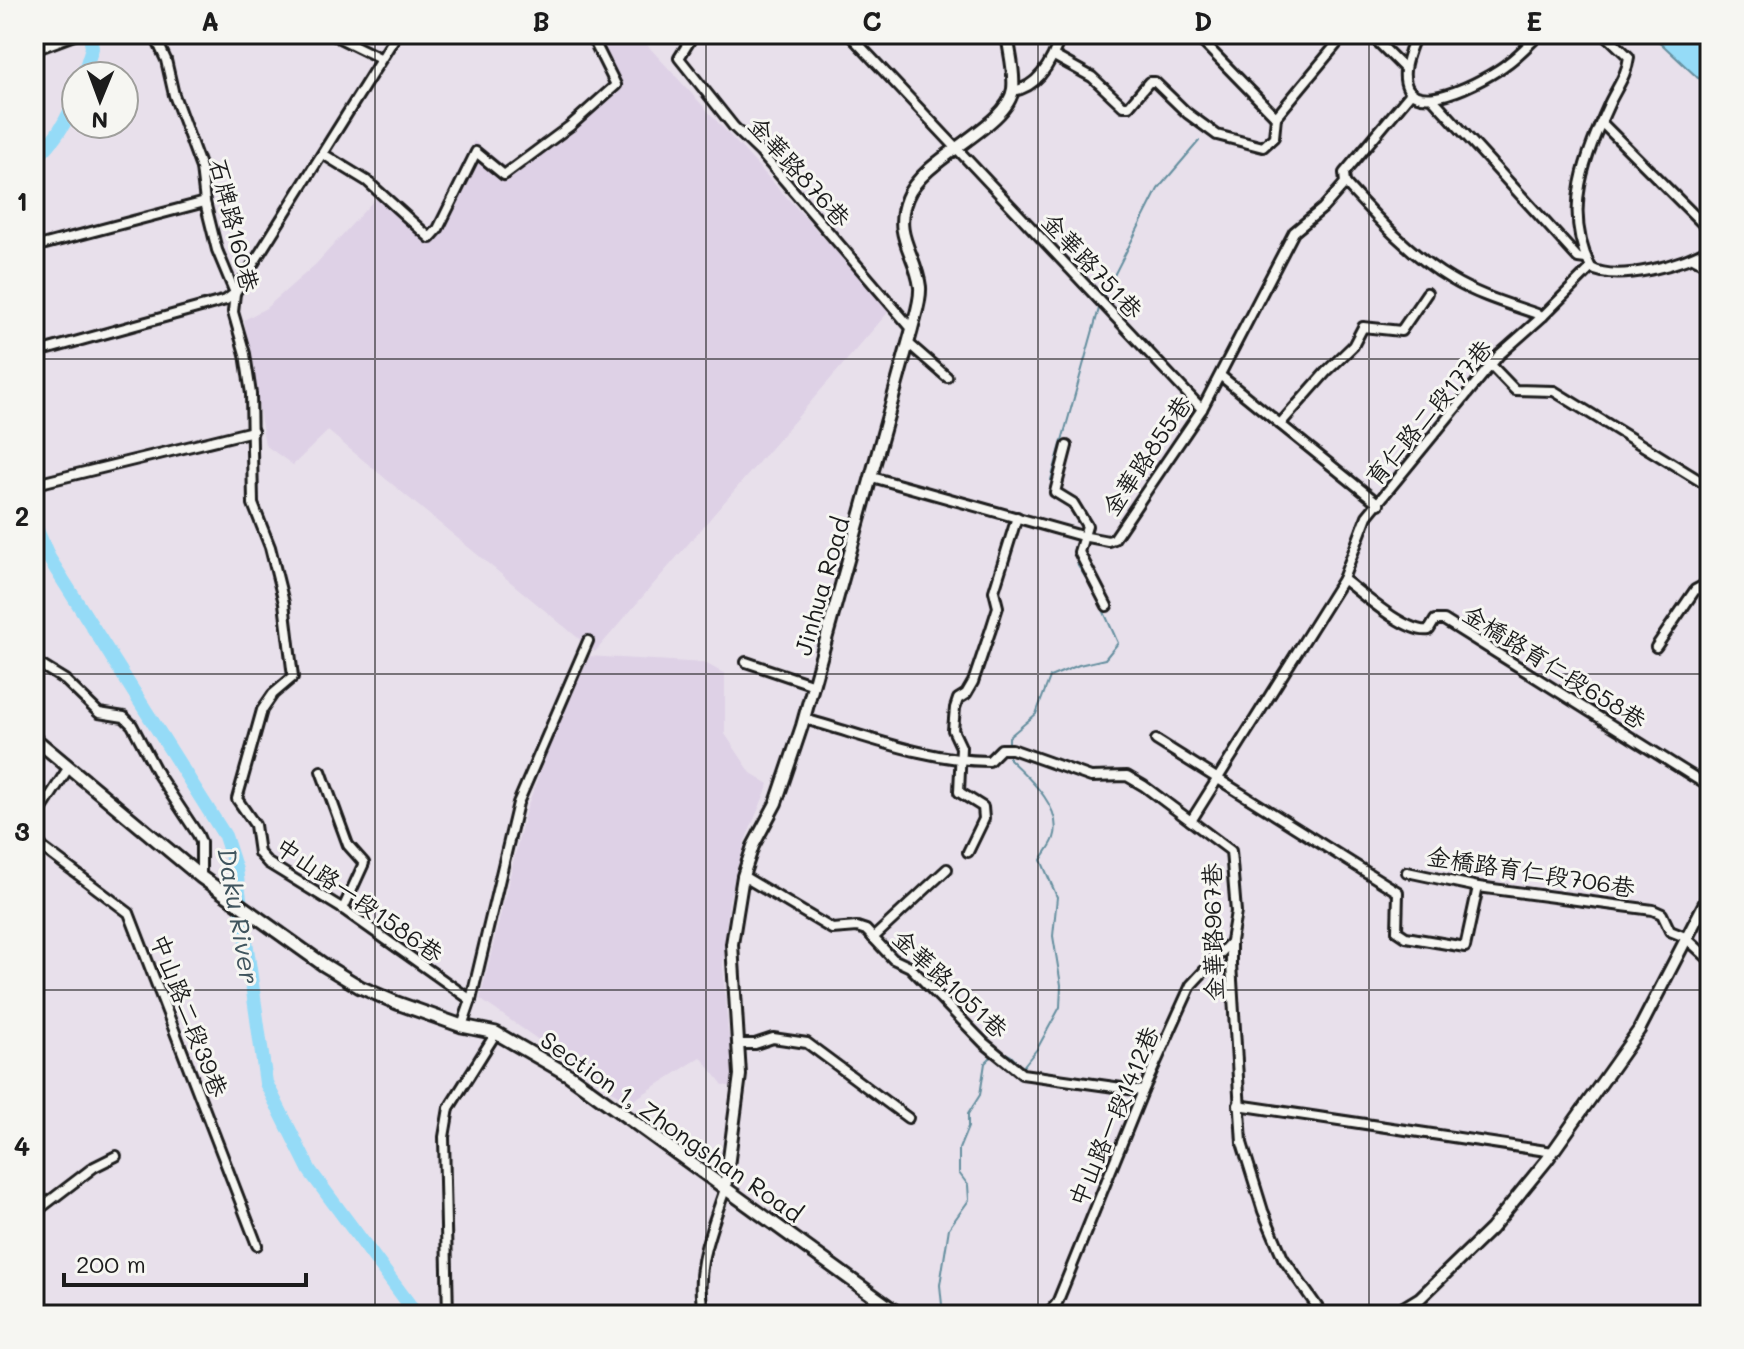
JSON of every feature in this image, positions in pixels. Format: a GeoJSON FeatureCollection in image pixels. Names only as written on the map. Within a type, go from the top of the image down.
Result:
{"type":"FeatureCollection","features":[{"type":"Feature","properties":{"kind":"main road","name":"Section 1, Zhongshan Road"},"geometry":{"type":"LineString","coordinates":[[34,738],[201,877],[278,934],[360,987],[462,1026],[496,1033],[569,1075],[900,1315]]}},
{"type":"Feature","properties":{"kind":"street"},"geometry":{"type":"LineString","coordinates":[[34,49],[56,38],[74,34]]}},
{"type":"Feature","properties":{"kind":"street","name":"石牌路160巷"},"geometry":{"type":"LineString","coordinates":[[154,34],[166,60],[174,95],[197,154],[217,250],[235,293],[233,312],[245,354],[253,431]]}},
{"type":"Feature","properties":{"kind":"street"},"geometry":{"type":"LineString","coordinates":[[331,34],[380,58]]}},
{"type":"Feature","properties":{"kind":"street"},"geometry":{"type":"LineString","coordinates":[[49,349],[226,300],[235,293],[397,34]]}},
{"type":"Feature","properties":{"kind":"street","name":"金華路876巷"},"geometry":{"type":"LineString","coordinates":[[694,34],[679,58],[734,127],[760,152],[912,329]]}},
{"type":"Feature","properties":{"kind":"street","name":"金華路751巷"},"geometry":{"type":"LineString","coordinates":[[849,34],[1202,409]]}},
{"type":"Feature","properties":{"kind":"street"},"geometry":{"type":"LineString","coordinates":[[1007,34],[1013,91],[1020,90],[1042,74],[1054,56],[1061,34]]}},
{"type":"Feature","properties":{"kind":"street"},"geometry":{"type":"LineString","coordinates":[[1195,34],[1276,117]]}},
{"type":"Feature","properties":{"kind":"street"},"geometry":{"type":"LineString","coordinates":[[1054,56],[1092,77],[1123,106],[1129,106],[1144,86],[1155,82],[1187,113],[1217,135],[1263,147],[1274,137],[1276,117],[1345,34]]}},
{"type":"Feature","properties":{"kind":"street"},"geometry":{"type":"LineString","coordinates":[[1370,34],[1405,69],[1411,93],[1419,98],[1433,99],[1506,65],[1540,34]]}},
{"type":"Feature","properties":{"kind":"street"},"geometry":{"type":"LineString","coordinates":[[1405,69],[1416,34]]}},
{"type":"Feature","properties":{"kind":"street"},"geometry":{"type":"LineString","coordinates":[[1605,34],[1629,57],[1627,71],[1601,122],[1583,170],[1576,221],[1586,259],[1591,268],[1600,274],[1645,270],[1693,258],[1710,248]]}},
{"type":"Feature","properties":{"kind":"street"},"geometry":{"type":"LineString","coordinates":[[323,154],[367,181],[430,238],[438,229],[476,152],[504,175],[570,126],[616,85],[592,37]]}},
{"type":"Feature","properties":{"kind":"street","name":"Jinhua Road"},"geometry":{"type":"LineString","coordinates":[[725,1189],[740,1075],[732,944],[743,876],[753,846],[776,803],[804,719],[912,329],[920,294],[902,235],[904,210],[908,195],[924,175],[998,114],[1013,91]]}},
{"type":"Feature","properties":{"kind":"street","name":"金華路855巷"},"geometry":{"type":"LineString","coordinates":[[872,477],[1081,535],[1108,541],[1114,539],[1202,409],[1294,232],[1323,208],[1345,183],[1344,173],[1411,93]]}},
{"type":"Feature","properties":{"kind":"street"},"geometry":{"type":"LineString","coordinates":[[1433,99],[1578,258],[1586,259]]}},
{"type":"Feature","properties":{"kind":"street"},"geometry":{"type":"LineString","coordinates":[[1601,122],[1710,231]]}},
{"type":"Feature","properties":{"kind":"street"},"geometry":{"type":"LineString","coordinates":[[1345,183],[1394,236],[1449,278],[1478,293],[1543,316]]}},
{"type":"Feature","properties":{"kind":"street"},"geometry":{"type":"LineString","coordinates":[[34,247],[205,202]]}},
{"type":"Feature","properties":{"kind":"street"},"geometry":{"type":"LineString","coordinates":[[1693,258],[1710,267]]}},
{"type":"Feature","properties":{"kind":"street","name":"育仁路二段177巷"},"geometry":{"type":"LineString","coordinates":[[1191,821],[1343,579],[1367,516],[1490,364],[1591,268]]}},
{"type":"Feature","properties":{"kind":"street"},"geometry":{"type":"LineString","coordinates":[[1280,424],[1353,346],[1363,327],[1401,331],[1427,293]]}},
{"type":"Feature","properties":{"kind":"street"},"geometry":{"type":"LineString","coordinates":[[908,343],[947,377]]}},
{"type":"Feature","properties":{"kind":"street"},"geometry":{"type":"LineString","coordinates":[[1490,364],[1515,390],[1554,391],[1710,487]]}},
{"type":"Feature","properties":{"kind":"street"},"geometry":{"type":"LineString","coordinates":[[1221,376],[1379,504]]}},
{"type":"Feature","properties":{"kind":"street"},"geometry":{"type":"LineString","coordinates":[[44,482],[253,431]]}},
{"type":"Feature","properties":{"kind":"street","name":"中山路一段1586巷"},"geometry":{"type":"LineString","coordinates":[[253,431],[253,504],[270,547],[284,603],[293,677],[273,694],[262,710],[237,799],[255,825],[259,853],[268,863],[343,909],[471,1000]]}},
{"type":"Feature","properties":{"kind":"street"},"geometry":{"type":"LineString","coordinates":[[1067,446],[1055,492],[1073,503],[1087,526],[1081,535],[1079,552],[1107,606]]}},
{"type":"Feature","properties":{"kind":"street"},"geometry":{"type":"LineString","coordinates":[[968,852],[984,819],[983,807],[959,792],[961,747],[953,730],[955,708],[958,699],[966,694],[973,682],[994,621],[998,607],[994,591],[1017,517]]}},
{"type":"Feature","properties":{"kind":"street","name":"金橋路育仁段658巷"},"geometry":{"type":"LineString","coordinates":[[1343,579],[1386,612],[1418,630],[1425,632],[1435,620],[1444,620],[1710,787]]}},
{"type":"Feature","properties":{"kind":"street"},"geometry":{"type":"LineString","coordinates":[[1656,647],[1695,590],[1710,582]]}},
{"type":"Feature","properties":{"kind":"street"},"geometry":{"type":"LineString","coordinates":[[462,1026],[518,803],[588,641]]}},
{"type":"Feature","properties":{"kind":"street"},"geometry":{"type":"LineString","coordinates":[[34,661],[65,680],[99,713],[124,717],[132,725],[159,776],[198,835],[201,842],[201,877]]}},
{"type":"Feature","properties":{"kind":"street"},"geometry":{"type":"LineString","coordinates":[[746,662],[814,685]]}},
{"type":"Feature","properties":{"kind":"street","name":"金華路967巷"},"geometry":{"type":"LineString","coordinates":[[804,719],[912,749],[972,761],[989,761],[1001,749],[1012,749],[1091,777],[1127,776],[1231,851],[1236,912],[1231,941],[1242,1143],[1263,1211],[1283,1258],[1323,1315]]}},
{"type":"Feature","properties":{"kind":"street"},"geometry":{"type":"LineString","coordinates":[[1156,740],[1398,892],[1397,931],[1406,937],[1465,947],[1478,887]]}},
{"type":"Feature","properties":{"kind":"street"},"geometry":{"type":"LineString","coordinates":[[34,821],[69,767]]}},
{"type":"Feature","properties":{"kind":"street"},"geometry":{"type":"LineString","coordinates":[[321,771],[348,845],[364,863],[343,909]]}},
{"type":"Feature","properties":{"kind":"street","name":"中山路二段39巷"},"geometry":{"type":"LineString","coordinates":[[34,836],[43,848],[129,913],[257,1245]]}},
{"type":"Feature","properties":{"kind":"street"},"geometry":{"type":"LineString","coordinates":[[873,938],[947,869]]}},
{"type":"Feature","properties":{"kind":"street","name":"金橋路育仁段706巷"},"geometry":{"type":"LineString","coordinates":[[1407,872],[1478,887],[1653,910],[1662,914],[1670,931],[1685,937],[1710,960]]}},
{"type":"Feature","properties":{"kind":"street","name":"金華路1051巷"},"geometry":{"type":"LineString","coordinates":[[743,876],[832,929],[857,927],[866,930],[893,959],[910,967],[984,1043],[1022,1074],[1143,1091]]}},
{"type":"Feature","properties":{"kind":"street"},"geometry":{"type":"LineString","coordinates":[[1392,1315],[1420,1298],[1491,1229],[1553,1152],[1639,1030],[1710,893]]}},
{"type":"Feature","properties":{"kind":"street","name":"中山路一段1412巷"},"geometry":{"type":"LineString","coordinates":[[1047,1315],[1057,1303],[1143,1091],[1191,985],[1231,941]]}},
{"type":"Feature","properties":{"kind":"street"},"geometry":{"type":"LineString","coordinates":[[448,1315],[443,1202],[446,1123],[449,1108],[496,1033]]}},
{"type":"Feature","properties":{"kind":"street"},"geometry":{"type":"LineString","coordinates":[[740,1044],[755,1044],[773,1038],[807,1043],[908,1118]]}},
{"type":"Feature","properties":{"kind":"street"},"geometry":{"type":"LineString","coordinates":[[1238,1105],[1553,1152]]}},
{"type":"Feature","properties":{"kind":"street"},"geometry":{"type":"LineString","coordinates":[[34,1213],[94,1167],[116,1156]]}},
{"type":"Feature","properties":{"kind":"street"},"geometry":{"type":"LineString","coordinates":[[704,1315],[699,1292],[701,1263],[725,1189]]}},
{"type":"Feature","properties":{"kind":"shaded area"},"geometry":{"type":"Polygon","coordinates":[[[600,34],[637,34],[890,310],[595,652],[328,431],[293,465],[265,445],[244,320],[266,308],[316,264],[383,190],[429,230],[474,141],[507,167],[578,115],[612,80],[595,39],[600,34]]]}},
{"type":"Feature","properties":{"kind":"shaded area"},"geometry":{"type":"Polygon","coordinates":[[[587,656],[705,663],[725,674],[725,734],[751,773],[769,784],[745,841],[729,901],[723,965],[728,1031],[734,1062],[732,1087],[723,1085],[701,1057],[629,1103],[480,999],[525,813],[554,733],[587,656]]]}},
{"type":"Feature","properties":{"kind":"water"},"geometry":{"type":"Polygon","coordinates":[[[1651,34],[1710,34],[1710,81],[1698,78],[1651,34]]]}},
{"type":"Feature","properties":{"kind":"waterway","name":"Daku River"},"geometry":{"type":"LineString","coordinates":[[88,60],[92,48],[90,34]]}},
{"type":"Feature","properties":{"kind":"waterway","name":"Daku River"},"geometry":{"type":"LineString","coordinates":[[34,160],[60,129]]}},
{"type":"Feature","properties":{"kind":"waterway"},"geometry":{"type":"LineString","coordinates":[[1102,299],[1158,189],[1199,141]]}},
{"type":"Feature","properties":{"kind":"waterway"},"geometry":{"type":"LineString","coordinates":[[1053,487],[1051,480],[1100,305]]}},
{"type":"Feature","properties":{"kind":"waterway"},"geometry":{"type":"LineString","coordinates":[[1060,499],[1074,511]]}},
{"type":"Feature","properties":{"kind":"waterway","name":"Daku River"},"geometry":{"type":"LineString","coordinates":[[34,523],[49,558],[225,836],[236,870],[266,1083],[310,1171],[417,1315]]}},
{"type":"Feature","properties":{"kind":"waterway"},"geometry":{"type":"LineString","coordinates":[[1009,746],[1009,737],[1036,714],[1050,677],[1105,659],[1118,643],[1095,592],[1078,566],[1077,557]]}},
{"type":"Feature","properties":{"kind":"waterway"},"geometry":{"type":"LineString","coordinates":[[999,1050],[1011,1056],[1022,1068],[1037,1049],[1060,1007],[1061,985],[1053,936],[1057,897],[1041,860],[1054,838],[1054,816],[1042,794],[1009,759],[1009,752]]}},
{"type":"Feature","properties":{"kind":"waterway"},"geometry":{"type":"LineString","coordinates":[[943,1315],[940,1285],[949,1228],[969,1200],[968,1185],[959,1173],[959,1149],[968,1127],[968,1114],[980,1095],[985,1063],[994,1054]]}}]}
